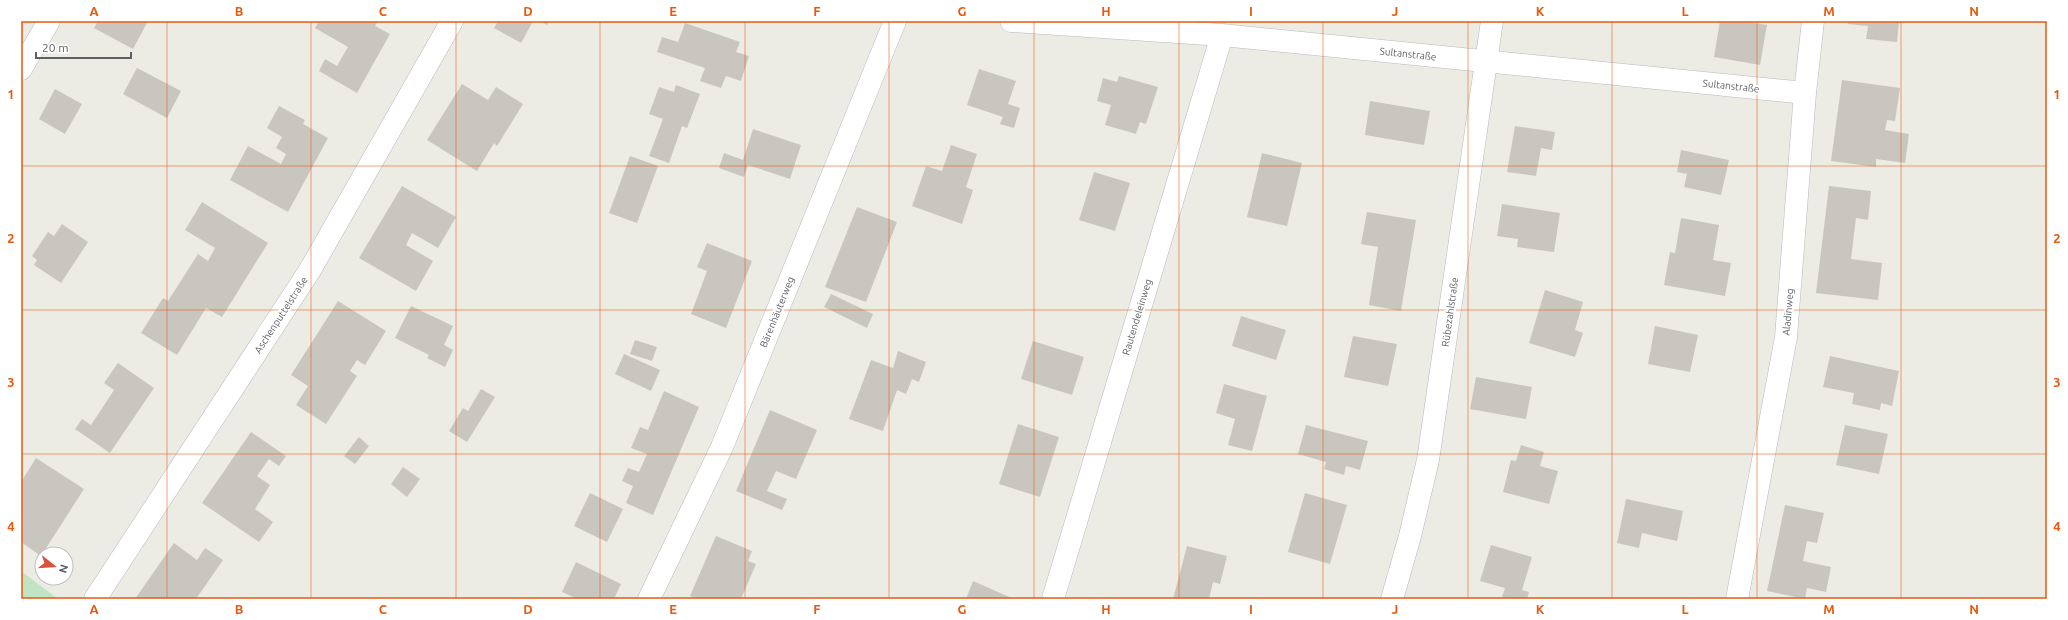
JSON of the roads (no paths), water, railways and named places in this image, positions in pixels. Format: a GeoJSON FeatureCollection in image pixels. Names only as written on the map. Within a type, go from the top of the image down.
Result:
{"type":"FeatureCollection","features":[{"type":"Feature","properties":{"kind":"street"},"geometry":{"type":"LineString","coordinates":[[21,69],[49,21]]}},
{"type":"Feature","properties":{"kind":"street","name":"Aschenputtelstraße"},"geometry":{"type":"LineString","coordinates":[[95,599],[310,270],[452,21]]}},
{"type":"Feature","properties":{"kind":"street","name":"Bärenhäuterweg"},"geometry":{"type":"LineString","coordinates":[[648,599],[722,447],[895,21]]}},
{"type":"Feature","properties":{"kind":"street","name":"Sultanstraße"},"geometry":{"type":"LineString","coordinates":[[1011,21],[1222,35],[1805,94]]}},
{"type":"Feature","properties":{"kind":"street","name":"Rübezahlstraße"},"geometry":{"type":"LineString","coordinates":[[1392,599],[1410,536],[1428,460],[1492,21]]}},
{"type":"Feature","properties":{"kind":"street","name":"Aladinweg"},"geometry":{"type":"LineString","coordinates":[[1737,599],[1786,337],[1805,94],[1813,21]]}},
{"type":"Feature","properties":{"kind":"street","name":"Rautendeleinweg"},"geometry":{"type":"LineString","coordinates":[[1053,599],[1222,35]]}}]}
